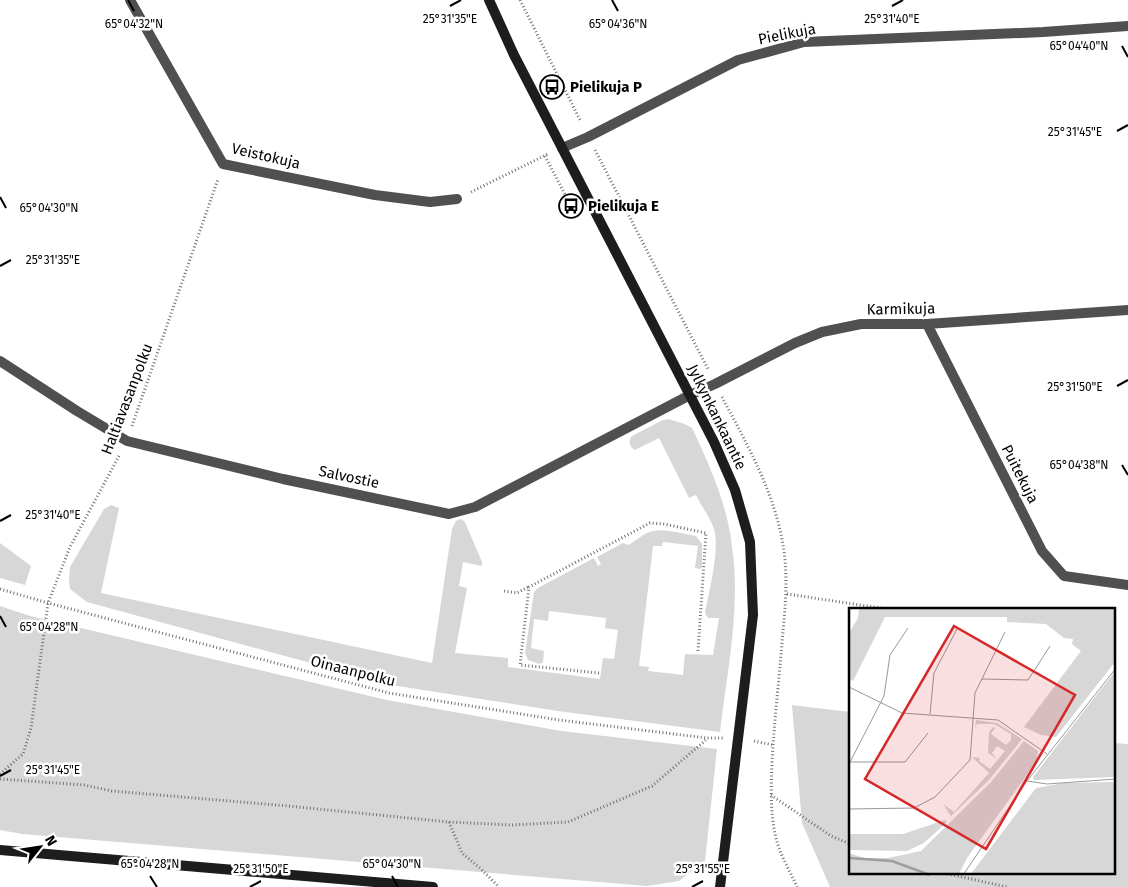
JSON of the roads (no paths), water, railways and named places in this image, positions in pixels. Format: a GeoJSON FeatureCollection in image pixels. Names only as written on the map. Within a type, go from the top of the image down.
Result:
{"type":"FeatureCollection","features":[{"type":"Feature","properties":{"kind":"street","name":"Veistokuja"},"geometry":{"type":"LineString","coordinates":[[130,0],[223,164],[375,195],[430,202],[457,198]]}},
{"type":"Feature","properties":{"kind":"street","name":"Jylkynkankaantie"},"geometry":{"type":"LineString","coordinates":[[489,0],[514,55],[714,442],[735,490],[750,542],[753,615],[720,887]]}},
{"type":"Feature","properties":{"kind":"street","name":"Pielikuja"},"geometry":{"type":"LineString","coordinates":[[562,148],[597,133],[738,60],[804,42],[1128,26]]}},
{"type":"Feature","properties":{"kind":"street","name":"Karmikuja"},"geometry":{"type":"LineString","coordinates":[[690,395],[795,343],[822,332],[861,324],[927,324],[1128,310]]}},
{"type":"Feature","properties":{"kind":"street","name":"Puitekuja"},"geometry":{"type":"LineString","coordinates":[[927,324],[1042,551],[1064,576],[1128,585]]}},
{"type":"Feature","properties":{"kind":"street","name":"Salvostie"},"geometry":{"type":"LineString","coordinates":[[0,361],[127,441],[283,479],[449,514],[475,508],[690,395]]}},
{"type":"Feature","properties":{"kind":"street"},"geometry":{"type":"LineString","coordinates":[[0,850],[433,887]]}},
{"type":"Feature","properties":{"kind":"place","name":"Pielikuja P"},"geometry":{"type":"Point","coordinates":[552,87]}},
{"type":"Feature","properties":{"kind":"place","name":"Pielikuja E"},"geometry":{"type":"Point","coordinates":[571,206]}}]}
